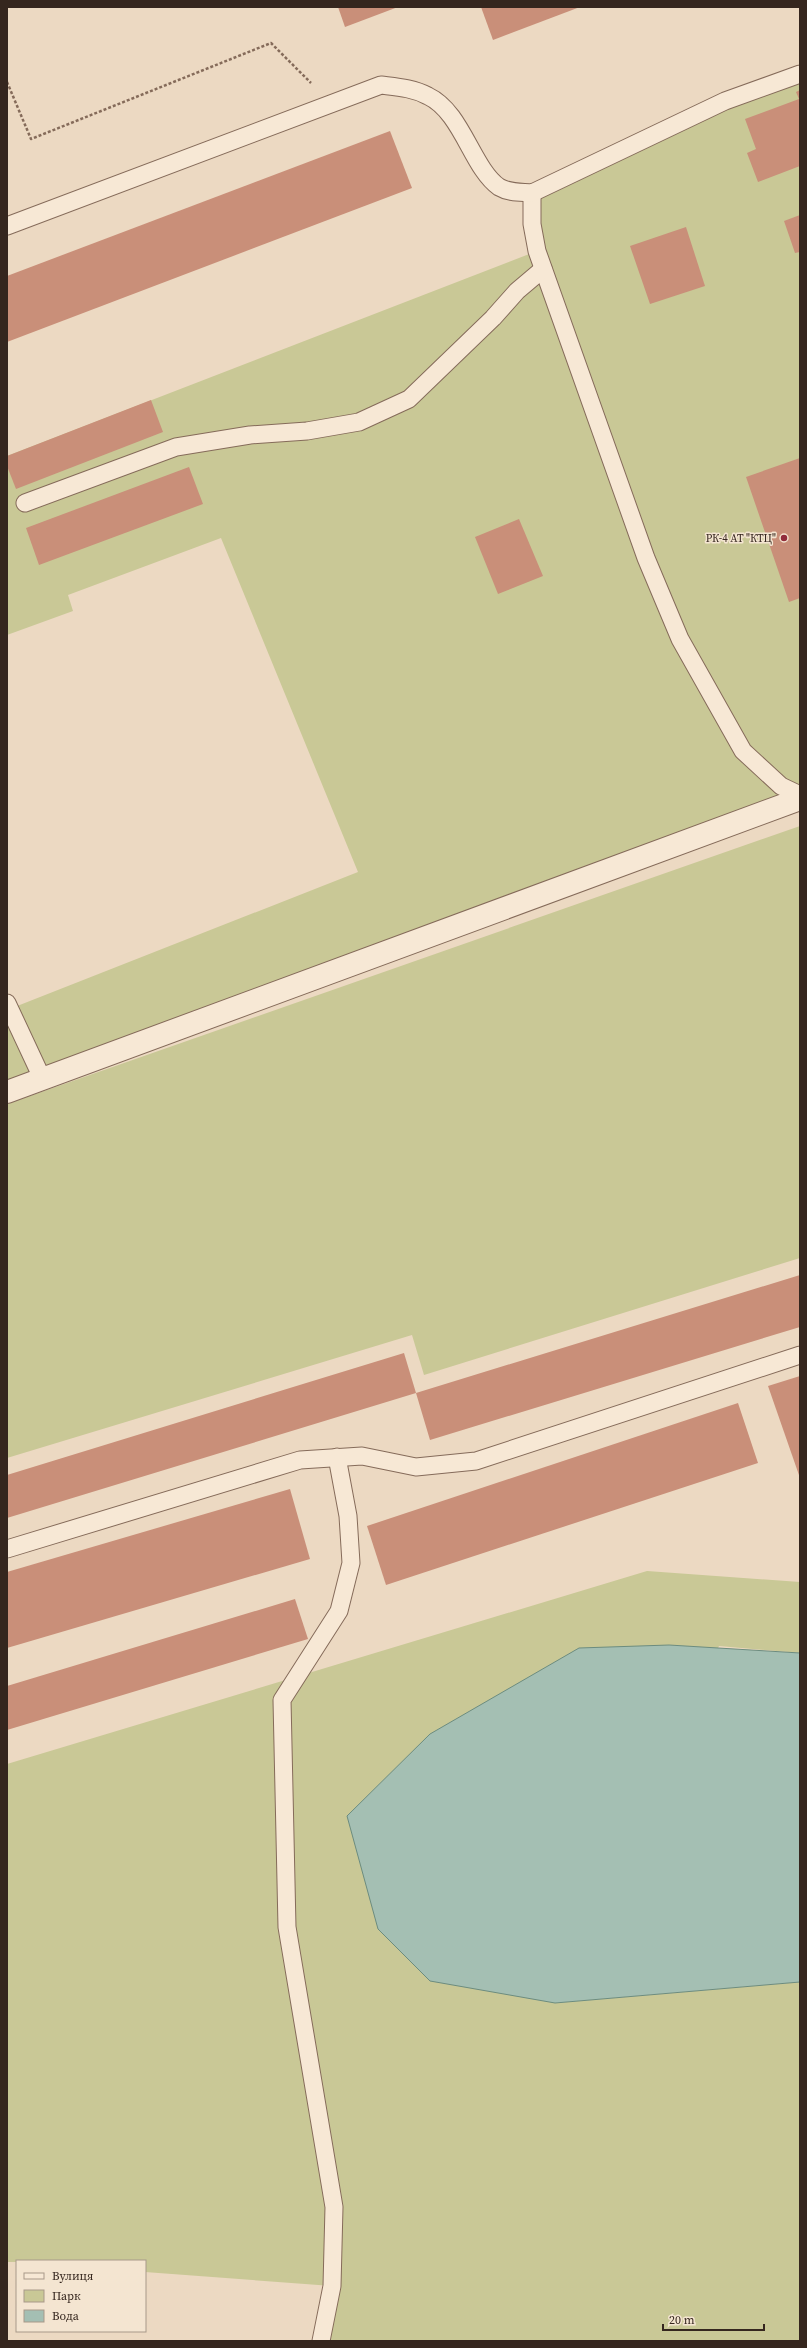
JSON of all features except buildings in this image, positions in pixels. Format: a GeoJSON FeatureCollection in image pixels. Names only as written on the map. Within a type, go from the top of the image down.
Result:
{"type":"FeatureCollection","features":[{"type":"Feature","properties":{"kind":"street"},"geometry":{"type":"LineString","coordinates":[[7,1092],[800,799]]}},
{"type":"Feature","properties":{"kind":"lane"},"geometry":{"type":"LineString","coordinates":[[7,226],[381,85],[407,88],[430,96],[451,115],[489,176],[500,187],[512,192],[532,193],[725,101],[800,74]]}},
{"type":"Feature","properties":{"kind":"lane"},"geometry":{"type":"LineString","coordinates":[[532,193],[532,224],[544,269],[646,558],[680,639],[743,751],[781,786],[800,795]]}},
{"type":"Feature","properties":{"kind":"lane"},"geometry":{"type":"LineString","coordinates":[[25,503],[176,447],[250,435],[307,431],[359,422],[395,406],[409,399],[493,318],[517,291],[544,269]]}},
{"type":"Feature","properties":{"kind":"lane"},"geometry":{"type":"LineString","coordinates":[[7,1003],[42,1078]]}},
{"type":"Feature","properties":{"kind":"lane"},"geometry":{"type":"LineString","coordinates":[[7,1549],[300,1460],[362,1456],[416,1467],[476,1461],[800,1355]]}},
{"type":"Feature","properties":{"kind":"lane"},"geometry":{"type":"LineString","coordinates":[[321,2341],[332,2286],[334,2207],[287,1927],[282,1700],[295,1677],[339,1611],[350,1563],[348,1516],[337,1458]]}},
{"type":"Feature","properties":{"kind":"path"},"geometry":{"type":"LineString","coordinates":[[7,82],[30,138],[271,43],[332,103]]}},
{"type":"Feature","properties":{"kind":"green space"},"geometry":{"type":"Polygon","coordinates":[[[800,74],[800,799],[7,1092],[7,1010],[358,872],[221,538],[68,595],[73,611],[7,635],[7,456],[537,251],[532,193],[800,74]]]}},
{"type":"Feature","properties":{"kind":"green space"},"geometry":{"type":"Polygon","coordinates":[[[800,826],[800,1258],[424,1375],[412,1335],[7,1458],[7,1104],[800,826]]]}},
{"type":"Feature","properties":{"kind":"green space"},"geometry":{"type":"Polygon","coordinates":[[[647,1571],[800,1582],[800,1653],[719,1646],[555,2003],[800,1982],[800,2341],[321,2341],[332,2286],[146,2272],[146,2260],[16,2260],[16,2262],[7,2262],[7,1764],[647,1571]]]}},
{"type":"Feature","properties":{"kind":"water"},"geometry":{"type":"Polygon","coordinates":[[[669,1645],[800,1653],[800,1982],[555,2003],[430,1981],[378,1929],[347,1816],[430,1734],[579,1648],[669,1645]]]}},
{"type":"Feature","properties":{"kind":"place","name":"РК-4 АТ \"КТЦ\""},"geometry":{"type":"Point","coordinates":[784,538]}}]}
